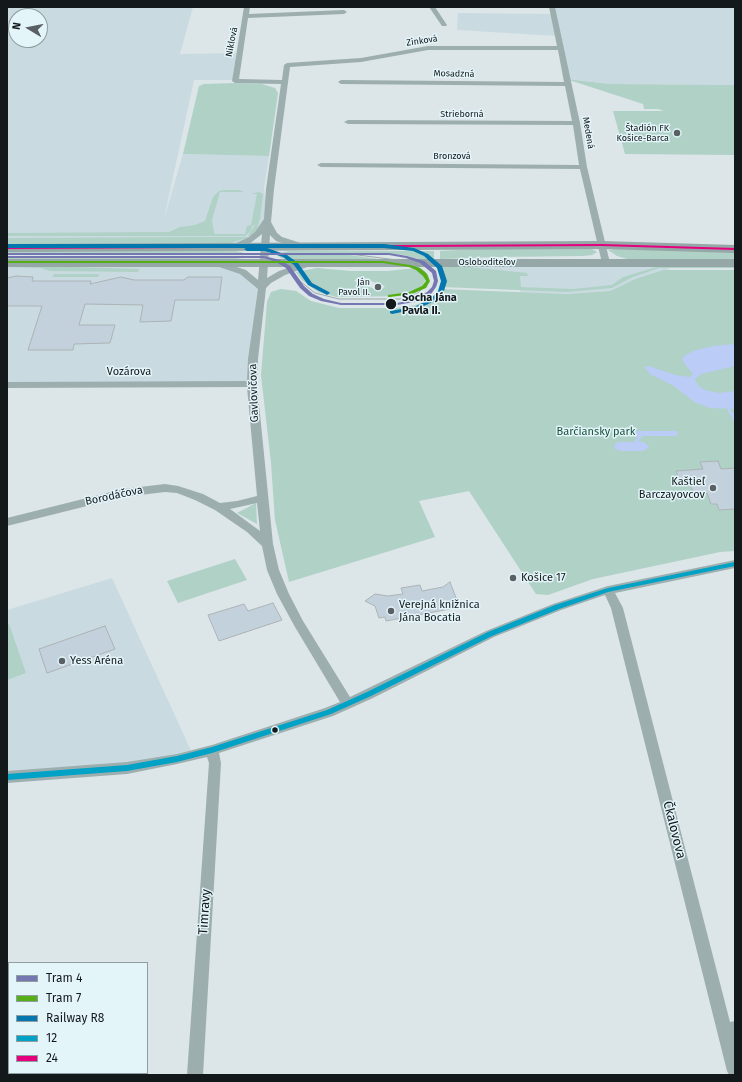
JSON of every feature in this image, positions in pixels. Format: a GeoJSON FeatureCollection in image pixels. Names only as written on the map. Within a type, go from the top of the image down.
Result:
{"type":"FeatureCollection","features":[{"type":"Feature","properties":{"kind":"main road","name":"Osloboditeľov"},"geometry":{"type":"LineString","coordinates":[[7,248],[602,245],[735,248]]}},
{"type":"Feature","properties":{"kind":"main road","name":"Osloboditeľov"},"geometry":{"type":"LineString","coordinates":[[7,263],[606,262],[735,264]]}},
{"type":"Feature","properties":{"kind":"street","name":"Niklová"},"geometry":{"type":"LineString","coordinates":[[247,7],[235,81],[285,82]]}},
{"type":"Feature","properties":{"kind":"street"},"geometry":{"type":"LineString","coordinates":[[432,7],[444,26]]}},
{"type":"Feature","properties":{"kind":"street","name":"Medená"},"geometry":{"type":"LineString","coordinates":[[552,7],[576,124],[583,167],[606,262]]}},
{"type":"Feature","properties":{"kind":"street"},"geometry":{"type":"LineString","coordinates":[[246,16],[344,12]]}},
{"type":"Feature","properties":{"kind":"street","name":"Zinková"},"geometry":{"type":"LineString","coordinates":[[287,65],[367,60],[428,48],[560,48]]}},
{"type":"Feature","properties":{"kind":"street","name":"Gavlovičova"},"geometry":{"type":"LineString","coordinates":[[287,65],[267,221],[252,384],[262,498],[267,544],[273,570],[283,594],[299,624],[347,703]]}},
{"type":"Feature","properties":{"kind":"street","name":"Mosadzná"},"geometry":{"type":"LineString","coordinates":[[341,82],[567,84]]}},
{"type":"Feature","properties":{"kind":"street","name":"Strieborná"},"geometry":{"type":"LineString","coordinates":[[348,122],[576,124]]}},
{"type":"Feature","properties":{"kind":"street","name":"Bronzová"},"geometry":{"type":"LineString","coordinates":[[322,165],[583,167]]}},
{"type":"Feature","properties":{"kind":"street"},"geometry":{"type":"LineString","coordinates":[[224,248],[238,246],[248,242],[258,234],[267,221],[274,234],[279,239],[303,247]]}},
{"type":"Feature","properties":{"kind":"street"},"geometry":{"type":"LineString","coordinates":[[215,263],[243,272],[262,288],[268,281],[282,273],[311,263]]}},
{"type":"Feature","properties":{"kind":"street","name":"Vozárova"},"geometry":{"type":"LineString","coordinates":[[7,385],[252,384]]}},
{"type":"Feature","properties":{"kind":"street","name":"Borodáčova"},"geometry":{"type":"LineString","coordinates":[[7,522],[123,493],[153,488],[165,488],[178,490],[199,497],[219,507],[251,529],[267,544]]}},
{"type":"Feature","properties":{"kind":"street"},"geometry":{"type":"LineString","coordinates":[[219,507],[237,506],[262,498]]}},
{"type":"Feature","properties":{"kind":"street"},"geometry":{"type":"LineString","coordinates":[[7,777],[127,768],[177,759],[212,750],[315,716],[369,694],[490,634],[535,615],[608,590],[735,564]]}},
{"type":"Feature","properties":{"kind":"street","name":"Čkalovova"},"geometry":{"type":"LineString","coordinates":[[608,590],[617,608],[730,1030],[735,1071]]}},
{"type":"Feature","properties":{"kind":"street","name":"Timravy"},"geometry":{"type":"LineString","coordinates":[[195,1075],[215,763],[212,750]]}},
{"type":"Feature","properties":{"kind":"shaded area"},"geometry":{"type":"Polygon","coordinates":[[[7,7],[193,7],[180,54],[236,53],[233,80],[194,80],[164,219],[183,154],[269,156],[264,188],[267,221],[245,243],[7,248],[7,7]]]}},
{"type":"Feature","properties":{"kind":"shaded area"},"geometry":{"type":"Polygon","coordinates":[[[552,7],[735,7],[735,85],[610,84],[566,79],[557,36],[457,30],[458,13],[553,14],[552,7]]]}},
{"type":"Feature","properties":{"kind":"shaded area"},"geometry":{"type":"Polygon","coordinates":[[[456,262],[667,263],[669,270],[663,270],[635,279],[610,291],[566,294],[520,293],[520,287],[461,268],[456,262]]]}},
{"type":"Feature","properties":{"kind":"shaded area"},"geometry":{"type":"Polygon","coordinates":[[[7,263],[215,263],[234,268],[262,288],[252,384],[7,385],[7,263]]]}},
{"type":"Feature","properties":{"kind":"shaded area"},"geometry":{"type":"Polygon","coordinates":[[[112,578],[193,755],[7,777],[7,610],[112,578]]]}},
{"type":"Feature","properties":{"kind":"green space","name":"Štadión FK Košice-Barca"},"geometry":{"type":"Polygon","coordinates":[[[566,79],[610,84],[735,85],[735,155],[625,154],[613,111],[664,111],[658,109],[644,109],[643,104],[566,79]]]}},
{"type":"Feature","properties":{"kind":"green space"},"geometry":{"type":"Polygon","coordinates":[[[204,84],[262,84],[275,88],[278,93],[269,156],[183,154],[199,86],[204,84]]]}},
{"type":"Feature","properties":{"kind":"green space"},"geometry":{"type":"Polygon","coordinates":[[[239,190],[244,192],[220,192],[212,220],[215,234],[245,234],[247,226],[251,225],[257,194],[251,194],[259,192],[263,194],[260,219],[257,229],[252,236],[248,236],[255,225],[253,225],[250,232],[245,236],[7,236],[7,233],[169,232],[180,227],[195,225],[205,221],[213,197],[219,191],[239,190]]]}},
{"type":"Feature","properties":{"kind":"green space"},"geometry":{"type":"Polygon","coordinates":[[[249,237],[228,244],[7,245],[7,238],[249,237]]]}},
{"type":"Feature","properties":{"kind":"green space"},"geometry":{"type":"Polygon","coordinates":[[[497,248],[592,249],[597,252],[592,255],[583,256],[440,259],[440,251],[497,248]]]}},
{"type":"Feature","properties":{"kind":"green space"},"geometry":{"type":"Polygon","coordinates":[[[608,250],[735,251],[735,260],[627,259],[617,256],[608,250]]]}},
{"type":"Feature","properties":{"kind":"green space"},"geometry":{"type":"Polygon","coordinates":[[[7,251],[236,251],[244,253],[7,253],[7,251]]]}},
{"type":"Feature","properties":{"kind":"green space"},"geometry":{"type":"Polygon","coordinates":[[[289,251],[434,251],[434,259],[418,259],[404,255],[379,253],[279,253],[289,251]]]}},
{"type":"Feature","properties":{"kind":"green space"},"geometry":{"type":"Polygon","coordinates":[[[277,255],[350,255],[378,259],[288,259],[281,258],[277,255]]]}},
{"type":"Feature","properties":{"kind":"green space"},"geometry":{"type":"Polygon","coordinates":[[[7,258],[243,258],[228,260],[7,260],[7,258]]]}},
{"type":"Feature","properties":{"kind":"green space"},"geometry":{"type":"Polygon","coordinates":[[[460,266],[527,273],[528,276],[520,276],[521,287],[573,289],[612,285],[623,277],[660,266],[735,266],[735,268],[659,268],[633,277],[612,288],[566,292],[442,287],[439,267],[460,266]]]}},
{"type":"Feature","properties":{"kind":"green space"},"geometry":{"type":"Polygon","coordinates":[[[7,267],[139,269],[138,272],[50,271],[41,268],[7,267]]]}},
{"type":"Feature","properties":{"kind":"green space"},"geometry":{"type":"Polygon","coordinates":[[[317,268],[351,271],[387,271],[417,268],[424,276],[425,281],[419,290],[404,296],[337,297],[318,292],[302,280],[296,272],[317,268]],[[359,277],[354,281],[380,291],[385,286],[359,277]]]}},
{"type":"Feature","properties":{"kind":"green space","name":"Barčiansky park"},"geometry":{"type":"Polygon","coordinates":[[[663,270],[735,270],[735,551],[720,552],[593,579],[548,595],[536,594],[469,491],[419,501],[435,537],[289,582],[275,520],[271,463],[261,375],[267,302],[271,292],[281,289],[296,291],[311,301],[339,308],[396,308],[416,305],[430,299],[440,289],[566,294],[610,291],[635,279],[663,270]]]}},
{"type":"Feature","properties":{"kind":"green space"},"geometry":{"type":"Polygon","coordinates":[[[54,274],[99,274],[98,277],[52,277],[54,274]]]}},
{"type":"Feature","properties":{"kind":"green space"},"geometry":{"type":"Polygon","coordinates":[[[256,503],[257,524],[237,513],[256,503]]]}},
{"type":"Feature","properties":{"kind":"green space"},"geometry":{"type":"Polygon","coordinates":[[[235,559],[247,580],[178,603],[167,581],[235,559]]]}},
{"type":"Feature","properties":{"kind":"green space"},"geometry":{"type":"Polygon","coordinates":[[[9,624],[26,673],[7,680],[7,625],[9,624]]]}},
{"type":"Feature","properties":{"kind":"water"},"geometry":{"type":"Polygon","coordinates":[[[735,344],[735,366],[701,374],[695,379],[697,384],[704,390],[719,393],[735,391],[735,409],[710,408],[694,402],[674,386],[650,374],[645,368],[649,366],[675,375],[690,377],[693,374],[682,359],[684,356],[693,351],[713,346],[735,344]]]}},
{"type":"Feature","properties":{"kind":"water"},"geometry":{"type":"Polygon","coordinates":[[[633,431],[677,431],[678,434],[675,436],[640,436],[633,435],[633,431]]]}},
{"type":"Feature","properties":{"kind":"water"},"geometry":{"type":"Polygon","coordinates":[[[618,442],[644,442],[649,446],[643,451],[622,451],[615,449],[614,445],[618,442]]]}},
{"type":"Feature","properties":{"kind":"building"},"geometry":{"type":"Polygon","coordinates":[[[16,276],[33,277],[32,281],[91,281],[90,284],[121,277],[134,280],[184,280],[188,277],[222,277],[219,300],[175,300],[171,321],[140,322],[143,305],[85,304],[79,325],[115,325],[110,343],[74,344],[73,350],[28,350],[42,306],[7,306],[7,278],[16,276]]]}},
{"type":"Feature","properties":{"kind":"building","name":"Kaštieľ Barczayovcov"},"geometry":{"type":"Polygon","coordinates":[[[718,461],[721,469],[735,468],[735,509],[719,510],[717,504],[711,504],[707,493],[694,494],[689,482],[680,482],[676,471],[703,469],[700,462],[718,461]]]}},
{"type":"Feature","properties":{"kind":"building"},"geometry":{"type":"Polygon","coordinates":[[[450,582],[458,603],[453,604],[455,608],[386,621],[385,617],[379,618],[375,606],[365,601],[375,594],[388,596],[403,594],[401,588],[420,585],[422,591],[443,587],[450,582]]]}},
{"type":"Feature","properties":{"kind":"building"},"geometry":{"type":"Polygon","coordinates":[[[273,603],[282,620],[219,641],[208,615],[244,604],[248,611],[273,603]]]}},
{"type":"Feature","properties":{"kind":"building","name":"Yess Aréna"},"geometry":{"type":"Polygon","coordinates":[[[105,626],[115,649],[47,673],[39,649],[105,626]]]}},
{"type":"Feature","properties":{"kind":"waterway"},"geometry":{"type":"LineString","coordinates":[[729,410],[732,415]]}},
{"type":"Feature","properties":{"kind":"waterway"},"geometry":{"type":"LineString","coordinates":[[732,414],[735,420]]}},
{"type":"Feature","properties":{"kind":"waterway"},"geometry":{"type":"LineString","coordinates":[[636,442],[640,436]]}},
{"type":"Feature","properties":{"kind":"tram line","name":"4"},"geometry":{"type":"LineString","coordinates":[[7,254],[389,254],[407,257],[422,262],[434,272],[436,281],[434,287],[429,293],[412,301],[397,304],[341,304],[323,300],[311,295],[302,287],[288,267],[278,261],[264,257],[7,257]]}},
{"type":"Feature","properties":{"kind":"tram line"},"geometry":{"type":"LineString","coordinates":[[294,274],[301,282],[315,293],[339,299],[401,299],[418,293],[426,285],[428,277],[425,272],[413,264],[397,260],[350,254]]}},
{"type":"Feature","properties":{"kind":"tram line","name":"7"},"geometry":{"type":"LineString","coordinates":[[7,262],[383,262],[410,266],[418,269],[425,275],[428,281],[424,287],[410,293],[390,296]]}},
{"type":"Feature","properties":{"kind":"rail line","name":"R8"},"geometry":{"type":"LineString","coordinates":[[7,246],[384,246],[414,250],[426,255],[440,267],[444,281],[441,291],[433,300],[415,308],[392,312]]}},
{"type":"Feature","properties":{"kind":"rail line","name":"R8"},"geometry":{"type":"LineString","coordinates":[[247,249],[266,249],[285,256],[296,264],[310,284],[327,293]]}},
{"type":"Feature","properties":{"kind":"transit line","name":"24"},"geometry":{"type":"LineString","coordinates":[[7,248],[602,245],[735,249]]}},
{"type":"Feature","properties":{"kind":"transit line","name":"12"},"geometry":{"type":"LineString","coordinates":[[7,777],[127,768],[177,759],[212,750],[329,712],[369,694],[490,634],[557,607],[608,590],[735,564]]}},
{"type":"Feature","properties":{"kind":"place","name":"Štadión FK Košice-Barca"},"geometry":{"type":"Point","coordinates":[677,133]}},
{"type":"Feature","properties":{"kind":"place","name":"Ján Pavol II."},"geometry":{"type":"Point","coordinates":[378,287]}},
{"type":"Feature","properties":{"kind":"place","name":"Socha Jána Pavla II."},"geometry":{"type":"Point","coordinates":[391,304]}},
{"type":"Feature","properties":{"kind":"place","name":"Kaštieľ Barczayovcov"},"geometry":{"type":"Point","coordinates":[713,488]}},
{"type":"Feature","properties":{"kind":"place","name":"Košice 17"},"geometry":{"type":"Point","coordinates":[513,578]}},
{"type":"Feature","properties":{"kind":"place","name":"Verejná knižnica Jána Bocatia"},"geometry":{"type":"Point","coordinates":[391,611]}},
{"type":"Feature","properties":{"kind":"place","name":"Yess Aréna"},"geometry":{"type":"Point","coordinates":[62,661]}}]}
